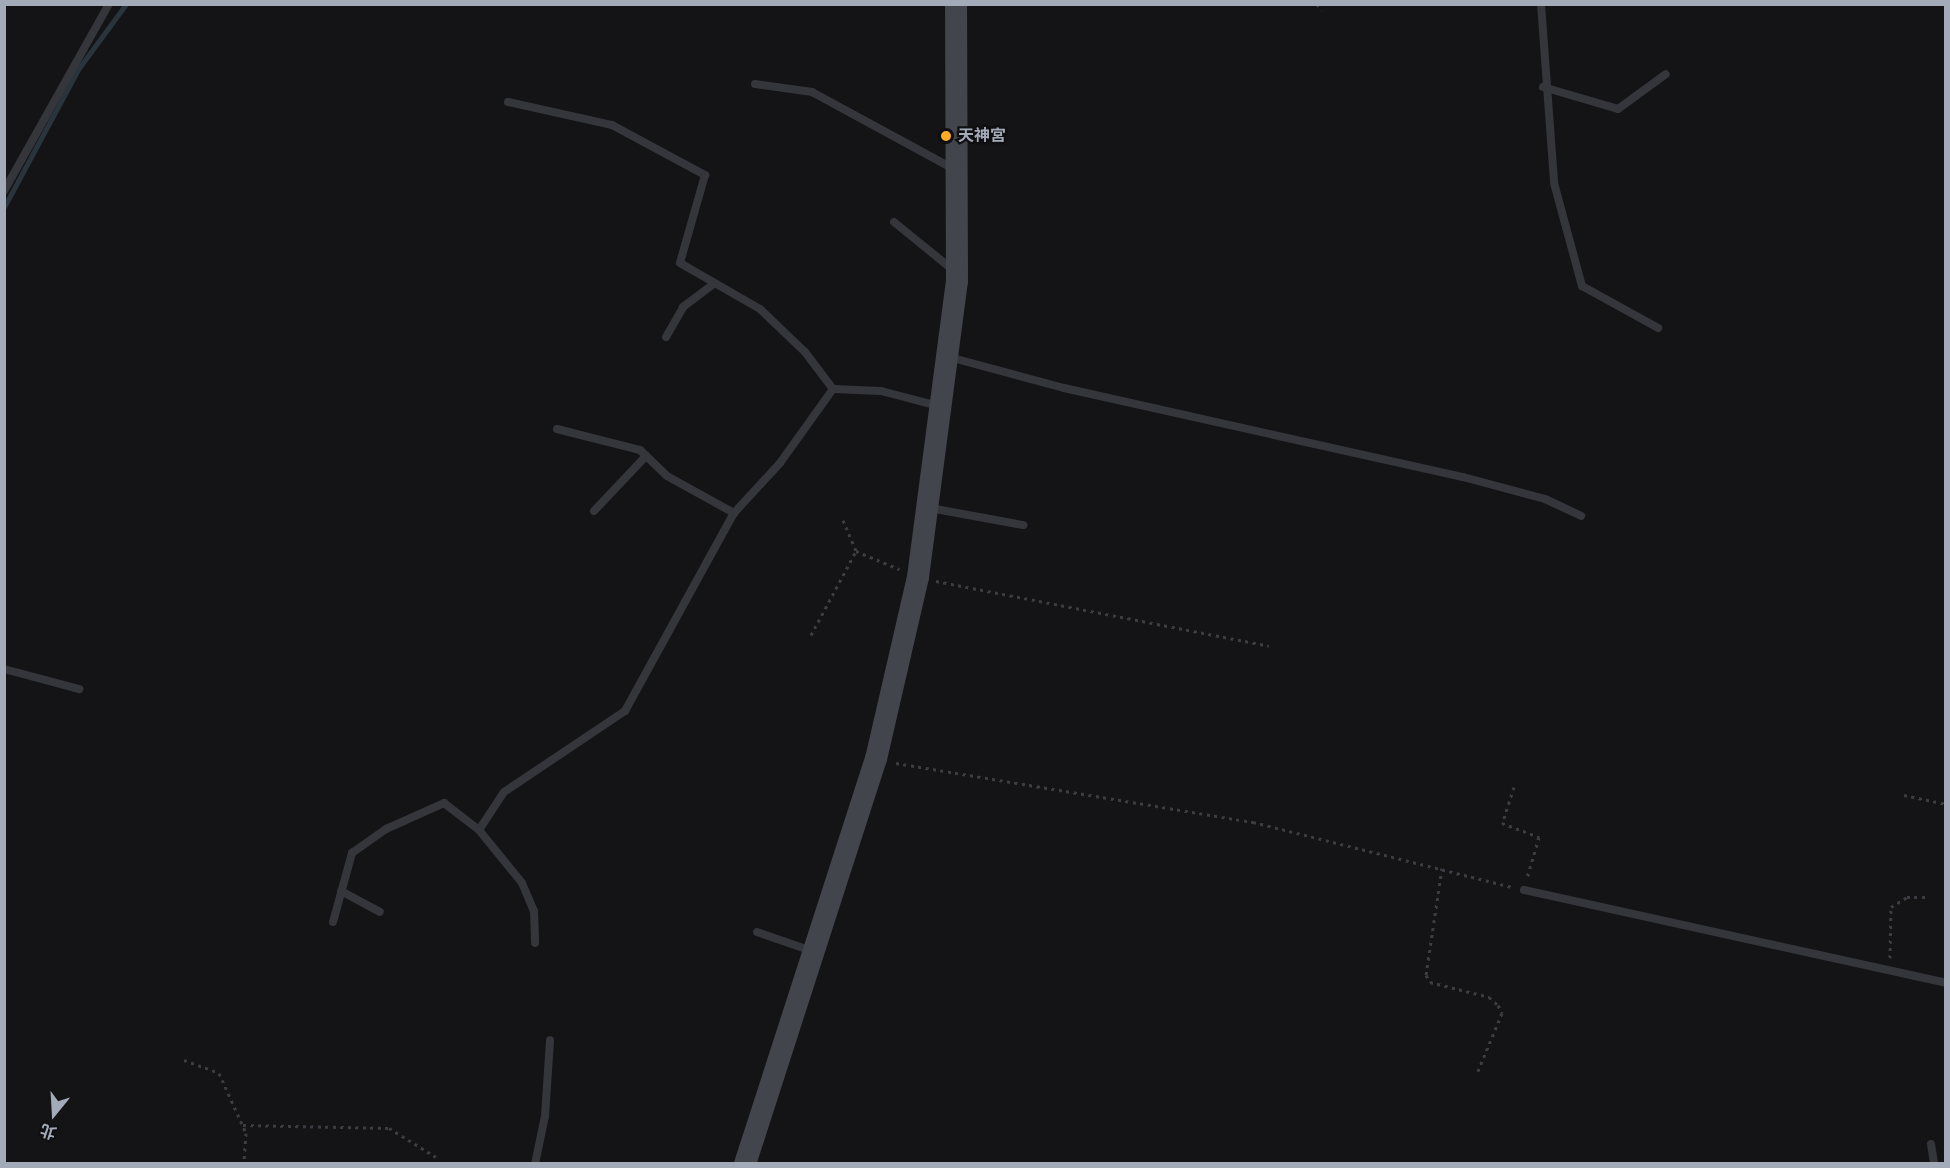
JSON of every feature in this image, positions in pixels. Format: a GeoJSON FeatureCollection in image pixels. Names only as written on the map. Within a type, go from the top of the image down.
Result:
{"type":"FeatureCollection","features":[{"type":"Feature","properties":{"kind":"street"},"geometry":{"type":"LineString","coordinates":[[745,1164],[876,759],[918,577],[957,273],[956,4]]}},
{"type":"Feature","properties":{"kind":"lane"},"geometry":{"type":"LineString","coordinates":[[4,191],[109,4]]}},
{"type":"Feature","properties":{"kind":"lane"},"geometry":{"type":"LineString","coordinates":[[1540,4],[1543,87],[1554,183],[1582,286],[1658,328]]}},
{"type":"Feature","properties":{"kind":"lane"},"geometry":{"type":"LineString","coordinates":[[1543,87],[1618,110],[1666,74]]}},
{"type":"Feature","properties":{"kind":"lane"},"geometry":{"type":"LineString","coordinates":[[755,84],[812,92],[956,170]]}},
{"type":"Feature","properties":{"kind":"lane"},"geometry":{"type":"LineString","coordinates":[[508,102],[612,126],[705,175],[680,263],[760,309],[805,352],[833,390]]}},
{"type":"Feature","properties":{"kind":"lane"},"geometry":{"type":"LineString","coordinates":[[894,222],[957,273]]}},
{"type":"Feature","properties":{"kind":"lane"},"geometry":{"type":"LineString","coordinates":[[666,337],[683,307],[713,284]]}},
{"type":"Feature","properties":{"kind":"lane"},"geometry":{"type":"LineString","coordinates":[[948,356],[1064,388],[1463,477],[1545,498],[1581,516]]}},
{"type":"Feature","properties":{"kind":"lane"},"geometry":{"type":"LineString","coordinates":[[833,390],[881,391],[940,406]]}},
{"type":"Feature","properties":{"kind":"lane"},"geometry":{"type":"LineString","coordinates":[[480,830],[504,792],[625,711],[734,513],[780,463],[833,390]]}},
{"type":"Feature","properties":{"kind":"lane"},"geometry":{"type":"LineString","coordinates":[[557,429],[640,450],[667,476],[734,513]]}},
{"type":"Feature","properties":{"kind":"lane"},"geometry":{"type":"LineString","coordinates":[[594,510],[646,456]]}},
{"type":"Feature","properties":{"kind":"lane"},"geometry":{"type":"LineString","coordinates":[[928,508],[1023,525]]}},
{"type":"Feature","properties":{"kind":"lane"},"geometry":{"type":"LineString","coordinates":[[4,669],[80,689]]}},
{"type":"Feature","properties":{"kind":"lane"},"geometry":{"type":"LineString","coordinates":[[333,922],[352,854],[386,829],[444,803],[480,830],[522,883],[534,911],[535,943]]}},
{"type":"Feature","properties":{"kind":"lane"},"geometry":{"type":"LineString","coordinates":[[1524,890],[1946,983]]}},
{"type":"Feature","properties":{"kind":"lane"},"geometry":{"type":"LineString","coordinates":[[341,891],[380,912]]}},
{"type":"Feature","properties":{"kind":"lane"},"geometry":{"type":"LineString","coordinates":[[757,932],[814,952]]}},
{"type":"Feature","properties":{"kind":"lane"},"geometry":{"type":"LineString","coordinates":[[535,1164],[545,1116],[550,1040]]}},
{"type":"Feature","properties":{"kind":"lane"},"geometry":{"type":"LineString","coordinates":[[1931,1144],[1934,1164]]}},
{"type":"Feature","properties":{"kind":"path"},"geometry":{"type":"LineString","coordinates":[[1317,4],[1322,10]]}},
{"type":"Feature","properties":{"kind":"path"},"geometry":{"type":"LineString","coordinates":[[843,520],[856,551],[918,577],[1269,646]]}},
{"type":"Feature","properties":{"kind":"path"},"geometry":{"type":"LineString","coordinates":[[811,635],[856,551]]}},
{"type":"Feature","properties":{"kind":"path"},"geometry":{"type":"LineString","coordinates":[[876,759],[1253,822],[1524,890],[1539,837],[1502,823],[1514,787]]}},
{"type":"Feature","properties":{"kind":"path"},"geometry":{"type":"LineString","coordinates":[[1904,795],[1946,804]]}},
{"type":"Feature","properties":{"kind":"path"},"geometry":{"type":"LineString","coordinates":[[1442,868],[1426,975],[1430,982],[1489,997],[1498,1005],[1502,1013],[1478,1071]]}},
{"type":"Feature","properties":{"kind":"path"},"geometry":{"type":"LineString","coordinates":[[1888,971],[1891,907],[1906,897],[1929,897]]}},
{"type":"Feature","properties":{"kind":"path"},"geometry":{"type":"LineString","coordinates":[[184,1060],[219,1073],[243,1125],[244,1164]]}},
{"type":"Feature","properties":{"kind":"path"},"geometry":{"type":"LineString","coordinates":[[243,1125],[389,1128],[436,1157]]}},
{"type":"Feature","properties":{"kind":"waterway"},"geometry":{"type":"LineString","coordinates":[[4,207],[79,68],[126,4]]}},
{"type":"Feature","properties":{"kind":"place","name":"天神宮"},"geometry":{"type":"Point","coordinates":[946,136]}}]}
